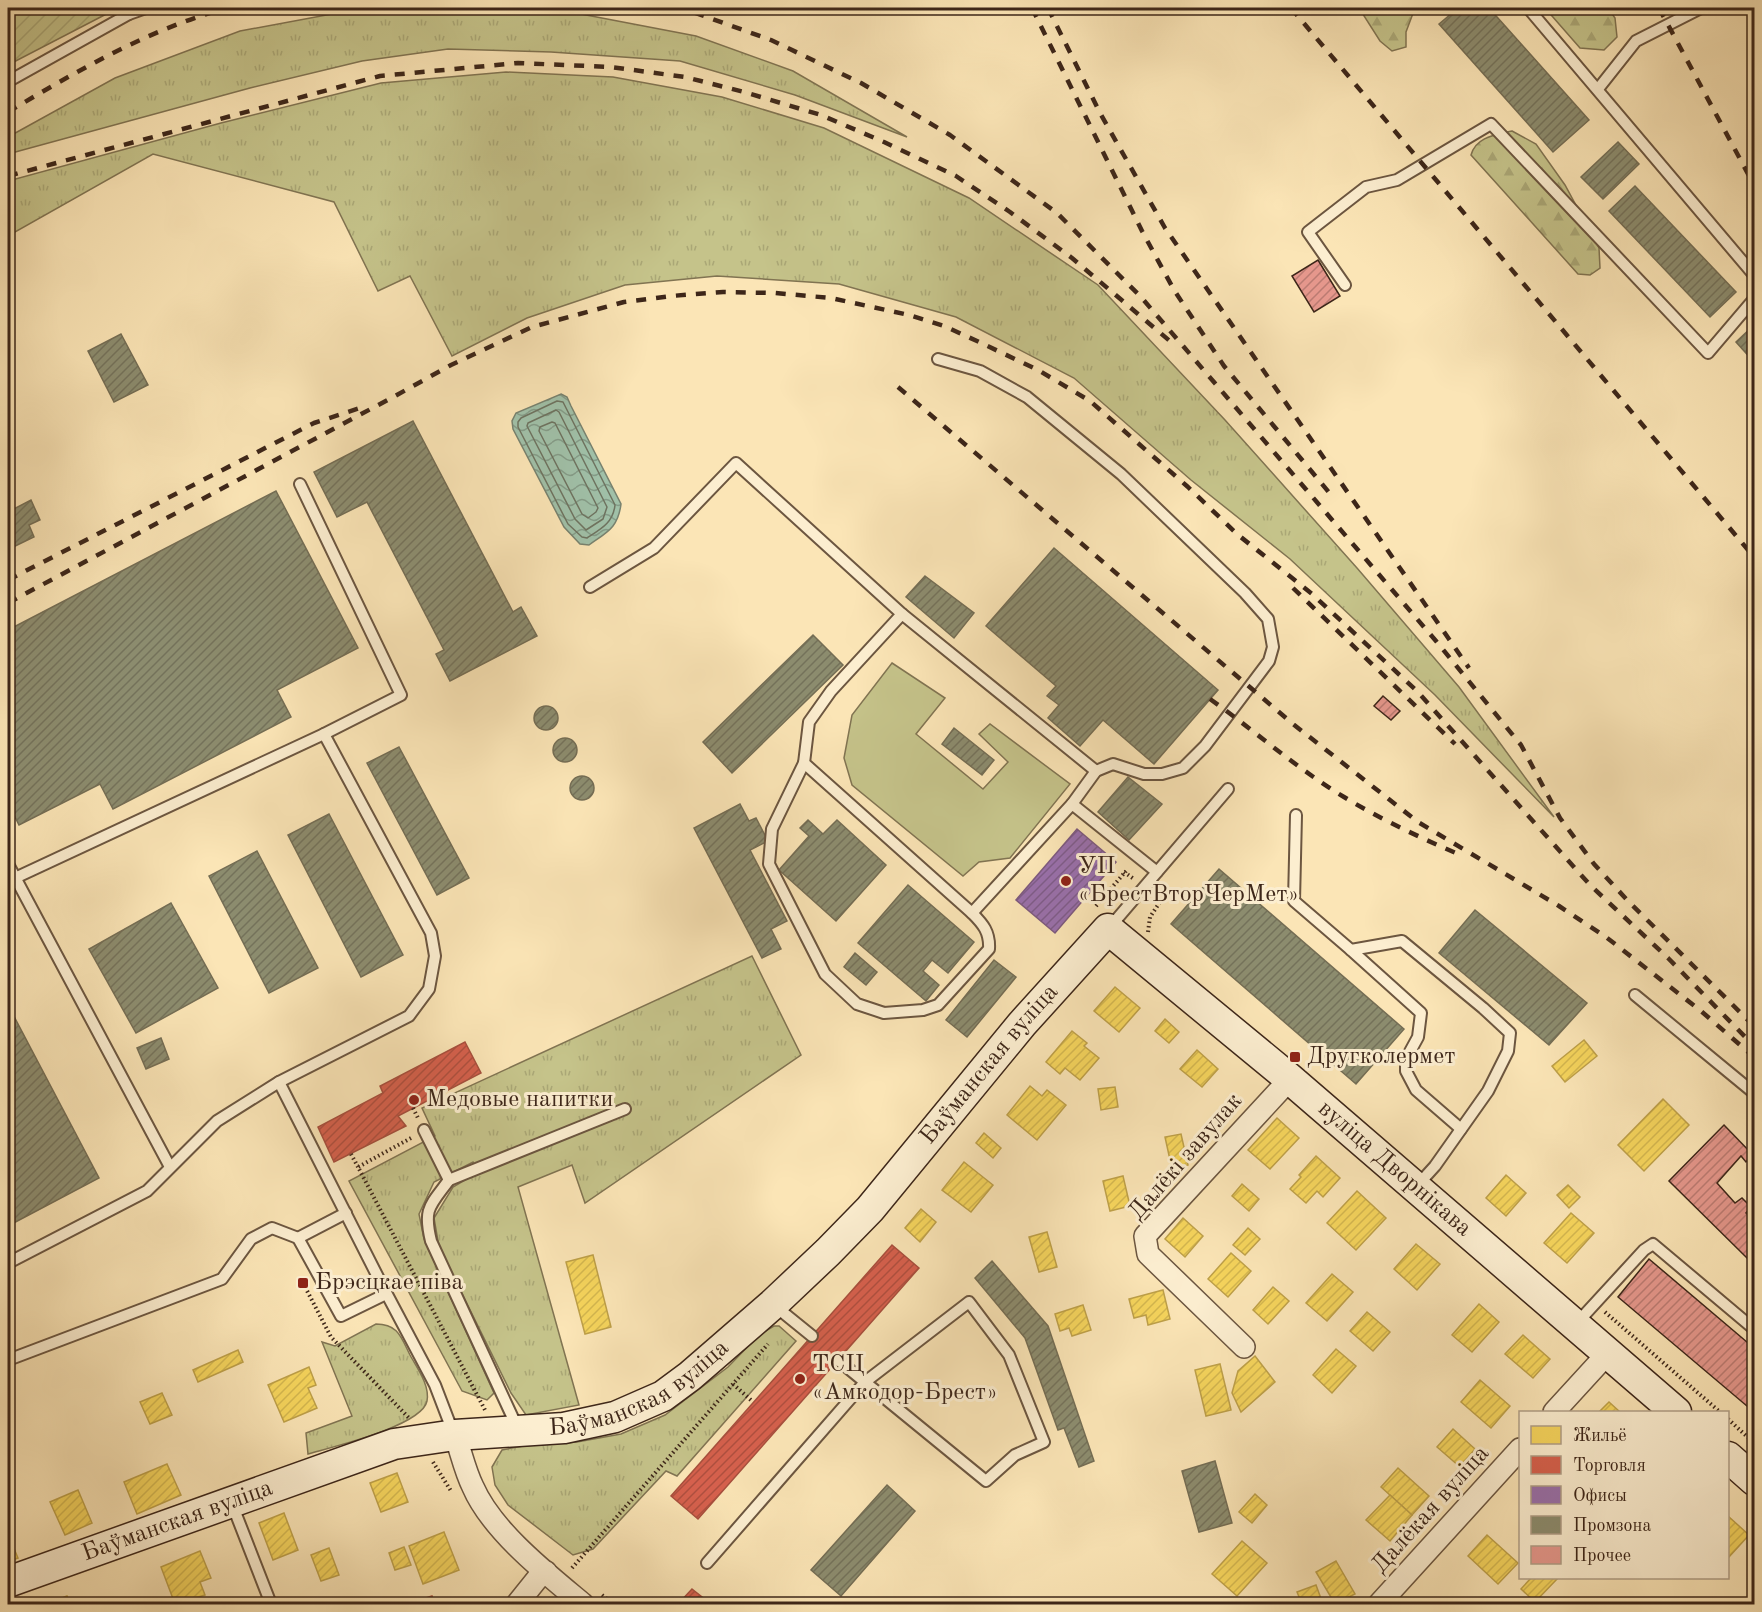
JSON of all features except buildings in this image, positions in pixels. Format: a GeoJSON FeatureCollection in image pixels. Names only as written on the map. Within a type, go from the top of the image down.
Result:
{"type":"FeatureCollection","features":[{"type":"Feature","properties":{"kind":"street","name":"вуліца Дворнікава"},"geometry":{"type":"LineString","coordinates":[[1108,929],[1290,1079],[1416,1187],[1585,1314],[1608,1353],[1674,1411]]}},
{"type":"Feature","properties":{"kind":"street","name":"Баўманская вуліца"},"geometry":{"type":"LineString","coordinates":[[8,1582],[394,1444],[455,1435],[564,1428],[615,1417],[663,1396],[690,1377],[773,1304],[870,1209],[1022,1024],[1108,929]]}},
{"type":"Feature","properties":{"kind":"street","name":"Далёкі завулак"},"geometry":{"type":"LineString","coordinates":[[1244,1347],[1148,1254],[1145,1236],[1290,1079]]}},
{"type":"Feature","properties":{"kind":"street"},"geometry":{"type":"LineString","coordinates":[[1556,1411],[1608,1353]]}},
{"type":"Feature","properties":{"kind":"street"},"geometry":{"type":"LineString","coordinates":[[455,1435],[473,1489],[490,1515],[517,1547],[546,1572],[590,1597]]}},
{"type":"Feature","properties":{"kind":"street","name":"Далёкая вуліца"},"geometry":{"type":"LineString","coordinates":[[1379,1605],[1519,1451]]}},
{"type":"Feature","properties":{"kind":"street"},"geometry":{"type":"LineString","coordinates":[[1729,1458],[1755,1480]]}},
{"type":"Feature","properties":{"kind":"street"},"geometry":{"type":"LineString","coordinates":[[517,1605],[546,1572]]}},
{"type":"Feature","properties":{"kind":"lane"},"geometry":{"type":"LineString","coordinates":[[8,80],[127,11],[146,8]]}},
{"type":"Feature","properties":{"kind":"lane"},"geometry":{"type":"LineString","coordinates":[[1528,8],[1755,275]]}},
{"type":"Feature","properties":{"kind":"lane"},"geometry":{"type":"LineString","coordinates":[[1598,89],[1636,42],[1701,8]]}},
{"type":"Feature","properties":{"kind":"lane"},"geometry":{"type":"LineString","coordinates":[[1345,285],[1308,232],[1366,187],[1398,180],[1491,124],[1708,353],[1755,299]]}},
{"type":"Feature","properties":{"kind":"lane"},"geometry":{"type":"LineString","coordinates":[[938,359],[980,371],[1027,397],[1121,474],[1245,593],[1268,619],[1273,647],[1269,661],[1205,746],[1183,768],[1162,774],[1144,774],[1113,764],[1096,771],[1072,804],[972,913]]}},
{"type":"Feature","properties":{"kind":"lane"},"geometry":{"type":"LineString","coordinates":[[590,587],[654,548],[736,463],[902,614],[1096,771]]}},
{"type":"Feature","properties":{"kind":"lane"},"geometry":{"type":"LineString","coordinates":[[15,878],[324,734],[401,695],[300,484]]}},
{"type":"Feature","properties":{"kind":"lane"},"geometry":{"type":"LineString","coordinates":[[804,763],[986,928],[990,939],[989,949],[938,1005],[923,1010],[884,1013],[857,1004],[825,974],[769,864],[772,828],[804,763],[809,722],[831,691],[902,614]]}},
{"type":"Feature","properties":{"kind":"lane"},"geometry":{"type":"LineString","coordinates":[[8,1263],[147,1191],[217,1121],[279,1082],[409,1016],[429,989],[435,956],[431,933],[324,734]]}},
{"type":"Feature","properties":{"kind":"lane"},"geometry":{"type":"LineString","coordinates":[[1108,929],[1228,789]]}},
{"type":"Feature","properties":{"kind":"lane"},"geometry":{"type":"LineString","coordinates":[[1072,804],[1157,872]]}},
{"type":"Feature","properties":{"kind":"lane"},"geometry":{"type":"LineString","coordinates":[[1296,815],[1294,901],[1421,1013],[1418,1037],[1406,1059],[1406,1071],[1416,1089],[1461,1129]]}},
{"type":"Feature","properties":{"kind":"lane"},"geometry":{"type":"LineString","coordinates":[[8,864],[170,1167]]}},
{"type":"Feature","properties":{"kind":"lane"},"geometry":{"type":"LineString","coordinates":[[1351,950],[1402,941],[1510,1033],[1508,1051],[1488,1090],[1435,1166],[1416,1187]]}},
{"type":"Feature","properties":{"kind":"lane"},"geometry":{"type":"LineString","coordinates":[[1635,995],[1755,1093]]}},
{"type":"Feature","properties":{"kind":"lane"},"geometry":{"type":"LineString","coordinates":[[279,1082],[435,1384],[455,1435]]}},
{"type":"Feature","properties":{"kind":"lane"},"geometry":{"type":"LineString","coordinates":[[519,1430],[431,1241],[426,1220],[432,1203],[449,1180],[625,1109]]}},
{"type":"Feature","properties":{"kind":"lane"},"geometry":{"type":"LineString","coordinates":[[424,1130],[449,1180]]}},
{"type":"Feature","properties":{"kind":"lane"},"geometry":{"type":"LineString","coordinates":[[298,1238],[346,1213]]}},
{"type":"Feature","properties":{"kind":"lane"},"geometry":{"type":"LineString","coordinates":[[8,1359],[222,1279],[251,1239],[272,1228],[298,1238],[341,1316],[387,1294]]}},
{"type":"Feature","properties":{"kind":"lane"},"geometry":{"type":"LineString","coordinates":[[1585,1314],[1644,1250],[1653,1244],[1755,1329]]}},
{"type":"Feature","properties":{"kind":"lane"},"geometry":{"type":"LineString","coordinates":[[707,1563],[865,1382],[969,1302],[1009,1355],[1044,1442],[1015,1455],[986,1481],[865,1382],[838,1360]]}},
{"type":"Feature","properties":{"kind":"lane"},"geometry":{"type":"LineString","coordinates":[[773,1304],[812,1336]]}},
{"type":"Feature","properties":{"kind":"lane"},"geometry":{"type":"LineString","coordinates":[[231,1501],[271,1605]]}},
{"type":"Feature","properties":{"kind":"path"},"geometry":{"type":"LineString","coordinates":[[358,1167],[424,1130],[413,1108]]}},
{"type":"Feature","properties":{"kind":"path"},"geometry":{"type":"LineString","coordinates":[[351,1154],[485,1410]]}},
{"type":"Feature","properties":{"kind":"path"},"geometry":{"type":"LineString","coordinates":[[1585,1314],[1717,1411]]}},
{"type":"Feature","properties":{"kind":"path"},"geometry":{"type":"LineString","coordinates":[[733,1384],[753,1402]]}},
{"type":"Feature","properties":{"kind":"path"},"geometry":{"type":"LineString","coordinates":[[1729,1420],[1755,1443]]}},
{"type":"Feature","properties":{"kind":"path"},"geometry":{"type":"LineString","coordinates":[[571,1569],[579,1576]]}},
{"type":"Feature","properties":{"kind":"path"},"geometry":{"type":"LineString","coordinates":[[590,1597],[613,1605]]}},
{"type":"Feature","properties":{"kind":"green space"},"geometry":{"type":"Polygon","coordinates":[[[8,8],[118,8],[8,65],[8,8]]]}},
{"type":"Feature","properties":{"kind":"green space"},"geometry":{"type":"Polygon","coordinates":[[[364,8],[560,10],[696,36],[793,71],[907,137],[795,95],[680,61],[551,52],[448,49],[362,61],[250,88],[8,154],[8,137],[115,78],[240,31],[364,8]]]}},
{"type":"Feature","properties":{"kind":"green space"},"geometry":{"type":"Polygon","coordinates":[[[1359,8],[1415,8],[1406,32],[1406,47],[1392,51],[1380,41],[1359,8]]]}},
{"type":"Feature","properties":{"kind":"green space"},"geometry":{"type":"Polygon","coordinates":[[[1545,8],[1608,8],[1615,18],[1617,37],[1604,50],[1580,48],[1545,8]]]}},
{"type":"Feature","properties":{"kind":"green space"},"geometry":{"type":"Polygon","coordinates":[[[506,72],[613,77],[722,97],[824,128],[969,198],[1098,285],[1225,420],[1459,687],[1554,817],[1435,695],[1290,559],[1191,480],[1074,378],[956,317],[839,284],[717,276],[625,285],[527,318],[452,356],[410,276],[378,291],[334,202],[153,154],[8,236],[8,181],[221,123],[381,83],[506,72]]]}},
{"type":"Feature","properties":{"kind":"green space"},"geometry":{"type":"Polygon","coordinates":[[[1512,131],[1536,144],[1565,185],[1599,248],[1600,268],[1590,275],[1578,274],[1471,155],[1477,144],[1482,141],[1512,131]]]}},
{"type":"Feature","properties":{"kind":"green space"},"geometry":{"type":"Polygon","coordinates":[[[892,663],[945,698],[916,734],[983,789],[1008,762],[979,734],[990,724],[1070,784],[1010,858],[979,862],[963,876],[852,785],[844,758],[852,715],[892,663]]]}},
{"type":"Feature","properties":{"kind":"green space"},"geometry":{"type":"Polygon","coordinates":[[[752,956],[801,1055],[585,1203],[572,1165],[518,1187],[579,1405],[526,1415],[511,1393],[439,1247],[434,1218],[453,1187],[477,1173],[473,1162],[434,1182],[419,1214],[424,1239],[494,1393],[487,1400],[462,1391],[349,1181],[435,1136],[422,1108],[752,956]]]}},
{"type":"Feature","properties":{"kind":"green space"},"geometry":{"type":"Polygon","coordinates":[[[376,1324],[389,1326],[401,1337],[425,1383],[427,1401],[421,1410],[410,1419],[393,1427],[355,1441],[308,1454],[306,1433],[352,1416],[322,1342],[335,1346],[376,1324]]]}},
{"type":"Feature","properties":{"kind":"green space"},"geometry":{"type":"Polygon","coordinates":[[[774,1326],[779,1326],[796,1341],[677,1476],[666,1471],[593,1549],[573,1555],[508,1505],[495,1485],[492,1467],[502,1450],[577,1442],[621,1434],[665,1415],[728,1367],[759,1335],[774,1326]]]}},
{"type":"Feature","properties":{"kind":"water"},"geometry":{"type":"Polygon","coordinates":[[[561,394],[567,397],[621,504],[614,524],[589,545],[580,544],[564,527],[513,429],[512,421],[516,413],[561,394]]]}},
{"type":"Feature","properties":{"kind":"railway"},"geometry":{"type":"LineString","coordinates":[[8,112],[114,52],[170,27],[227,8]]}},
{"type":"Feature","properties":{"kind":"railway"},"geometry":{"type":"LineString","coordinates":[[675,8],[690,11],[771,40],[861,83],[950,135],[1057,213],[1141,297],[1436,641],[1521,745],[1560,818],[1594,864],[1628,901],[1754,1026]]}},
{"type":"Feature","properties":{"kind":"railway"},"geometry":{"type":"LineString","coordinates":[[1032,8],[1142,231],[1174,290],[1224,366],[1332,496]]}},
{"type":"Feature","properties":{"kind":"railway"},"geometry":{"type":"LineString","coordinates":[[1048,8],[1100,113],[1165,228],[1469,668]]}},
{"type":"Feature","properties":{"kind":"railway"},"geometry":{"type":"LineString","coordinates":[[1291,8],[1754,557]]}},
{"type":"Feature","properties":{"kind":"railway"},"geometry":{"type":"LineString","coordinates":[[1659,8],[1754,185]]}},
{"type":"Feature","properties":{"kind":"railway"},"geometry":{"type":"LineString","coordinates":[[8,176],[380,76],[518,63],[611,67],[685,77],[821,115],[956,176],[1072,258],[1171,342]]}},
{"type":"Feature","properties":{"kind":"railway"},"geometry":{"type":"LineString","coordinates":[[8,603],[451,365],[532,327],[624,302],[723,292],[775,293],[831,298],[909,315],[944,326],[977,341],[1038,370],[1090,401],[1188,487],[1237,534],[1312,594],[1417,691],[1590,885],[1668,958],[1754,1046]]}},
{"type":"Feature","properties":{"kind":"railway"},"geometry":{"type":"LineString","coordinates":[[898,387],[1293,724],[1418,822],[1559,906],[1606,937],[1701,1011],[1754,1057]]}},
{"type":"Feature","properties":{"kind":"railway"},"geometry":{"type":"LineString","coordinates":[[8,580],[314,423],[360,408]]}},
{"type":"Feature","properties":{"kind":"railway"},"geometry":{"type":"LineString","coordinates":[[1293,588],[1455,744]]}},
{"type":"Feature","properties":{"kind":"railway"},"geometry":{"type":"LineString","coordinates":[[1210,699],[1309,774],[1344,797],[1458,854]]}},
{"type":"Feature","properties":{"kind":"place","name":"УП «БрестВторЧерМет»"},"geometry":{"type":"Point","coordinates":[1066,881]}},
{"type":"Feature","properties":{"kind":"place","name":"Другколермет"},"geometry":{"type":"Point","coordinates":[1295,1057]}},
{"type":"Feature","properties":{"kind":"place","name":"Медовые напитки"},"geometry":{"type":"Point","coordinates":[414,1100]}},
{"type":"Feature","properties":{"kind":"place","name":"Брэсцкае піва"},"geometry":{"type":"Point","coordinates":[303,1283]}},
{"type":"Feature","properties":{"kind":"place","name":"ТСЦ «Амкодор-Брест»"},"geometry":{"type":"Point","coordinates":[800,1379]}}]}
